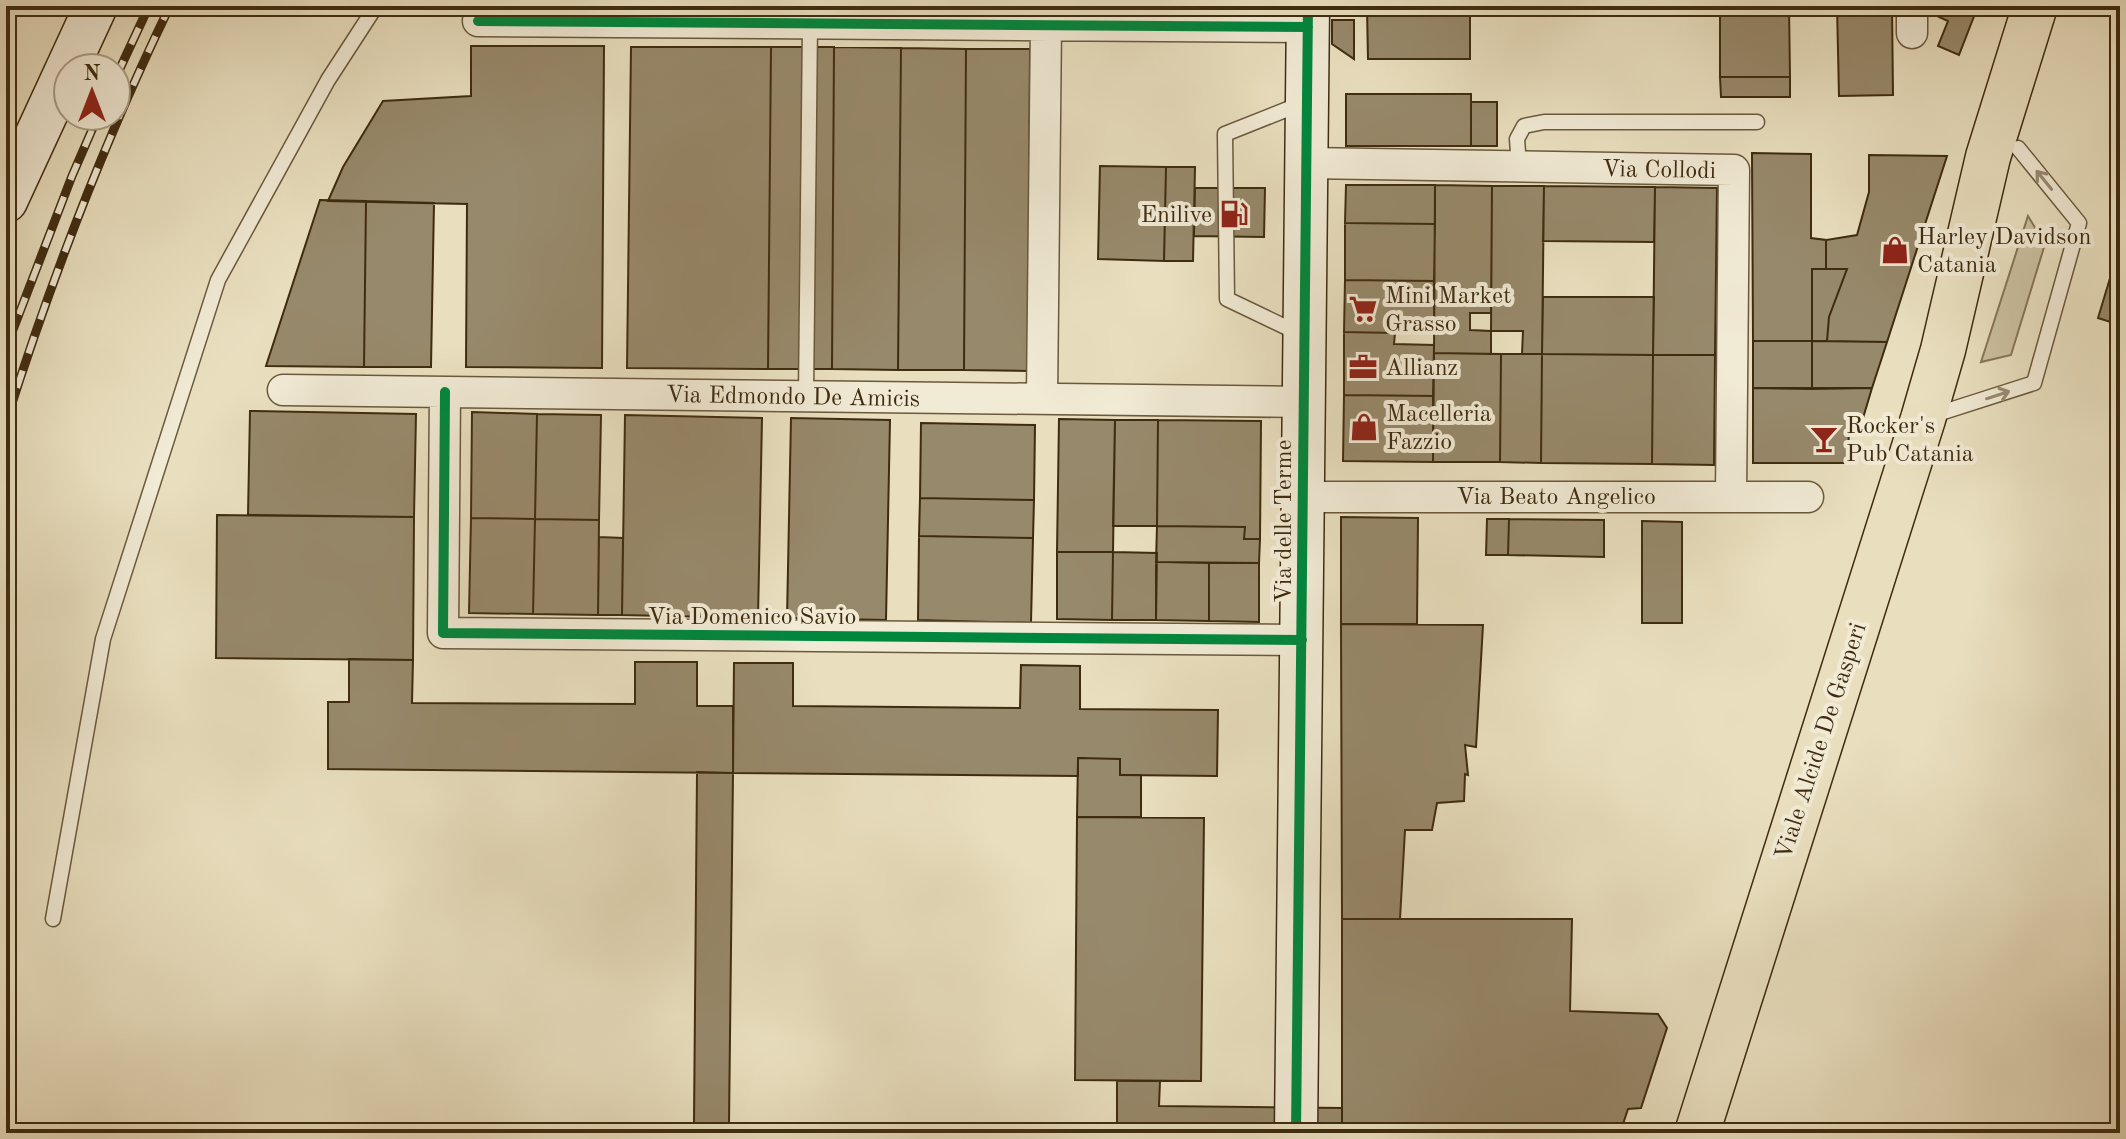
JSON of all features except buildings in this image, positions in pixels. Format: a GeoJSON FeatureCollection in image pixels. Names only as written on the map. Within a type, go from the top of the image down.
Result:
{"type":"FeatureCollection","features":[{"type":"Feature","properties":{"kind":"main road","name":"Viale Alcide De Gasperi"},"geometry":{"type":"LineString","coordinates":[[1697,1133],[1923,419],[1943,350],[1988,157],[2035,6]]}},
{"type":"Feature","properties":{"kind":"main road","name":"Viale Alcide De Gasperi"},"geometry":{"type":"LineString","coordinates":[[1943,350],[2018,148],[2064,6]]}},
{"type":"Feature","properties":{"kind":"street"},"geometry":{"type":"LineString","coordinates":[[6,201],[96,6]]}},
{"type":"Feature","properties":{"kind":"street"},"geometry":{"type":"LineString","coordinates":[[478,21],[1046,24],[1308,16]]}},
{"type":"Feature","properties":{"kind":"street","name":"Via delle Terme"},"geometry":{"type":"LineString","coordinates":[[1296,1133],[1308,16]]}},
{"type":"Feature","properties":{"kind":"street"},"geometry":{"type":"LineString","coordinates":[[1042,398],[1046,24]]}},
{"type":"Feature","properties":{"kind":"street","name":"Via Collodi"},"geometry":{"type":"LineString","coordinates":[[1307,163],[1734,170],[1731,496]]}},
{"type":"Feature","properties":{"kind":"street","name":"Via Edmondo De Amicis"},"geometry":{"type":"LineString","coordinates":[[283,390],[1304,402]]}},
{"type":"Feature","properties":{"kind":"street","name":"Via Domenico Savio"},"geometry":{"type":"LineString","coordinates":[[445,392],[443,633],[1302,640]]}},
{"type":"Feature","properties":{"kind":"street","name":"Via Beato Angelico"},"geometry":{"type":"LineString","coordinates":[[1303,497],[1808,497]]}},
{"type":"Feature","properties":{"kind":"lane"},"geometry":{"type":"LineString","coordinates":[[53,919],[103,639],[218,280],[328,80],[376,6]]}},
{"type":"Feature","properties":{"kind":"lane"},"geometry":{"type":"LineString","coordinates":[[806,396],[810,23]]}},
{"type":"Feature","properties":{"kind":"lane"},"geometry":{"type":"LineString","coordinates":[[1305,336],[1227,299],[1225,134],[1307,101]]}},
{"type":"Feature","properties":{"kind":"lane"},"geometry":{"type":"LineString","coordinates":[[1519,166],[1517,139],[1524,126],[1544,122],[1757,122]]}},
{"type":"Feature","properties":{"kind":"lane"},"geometry":{"type":"LineString","coordinates":[[1923,419],[2034,383],[2079,223],[2018,148]]}},
{"type":"Feature","properties":{"kind":"shaded area"},"geometry":{"type":"Polygon","coordinates":[[[2028,216],[2045,244],[2011,355],[1981,362],[2028,216]]]}},
{"type":"Feature","properties":{"kind":"railway"},"geometry":{"type":"LineString","coordinates":[[128,52],[149,6]]}},
{"type":"Feature","properties":{"kind":"railway"},"geometry":{"type":"LineString","coordinates":[[6,422],[80,211],[170,6]]}},
{"type":"Feature","properties":{"kind":"railway"},"geometry":{"type":"LineString","coordinates":[[6,348],[91,132]]}},
{"type":"Feature","properties":{"kind":"cycle path"},"geometry":{"type":"LineString","coordinates":[[1296,1133],[1308,6]]}},
{"type":"Feature","properties":{"kind":"cycle path"},"geometry":{"type":"LineString","coordinates":[[478,21],[1308,27]]}},
{"type":"Feature","properties":{"kind":"cycle path"},"geometry":{"type":"LineString","coordinates":[[445,392],[443,633],[1302,640]]}},
{"type":"Feature","properties":{"kind":"place","name":"Enilive"},"geometry":{"type":"Point","coordinates":[1234,214]}},
{"type":"Feature","properties":{"kind":"place","name":"Harley Davidson Catania"},"geometry":{"type":"Point","coordinates":[1895,250]}},
{"type":"Feature","properties":{"kind":"place","name":"Mini Market Grasso"},"geometry":{"type":"Point","coordinates":[1363,309]}},
{"type":"Feature","properties":{"kind":"place","name":"Allianz"},"geometry":{"type":"Point","coordinates":[1363,367]}},
{"type":"Feature","properties":{"kind":"place","name":"Macelleria Fazzio"},"geometry":{"type":"Point","coordinates":[1364,427]}},
{"type":"Feature","properties":{"kind":"place","name":"Rocker's Pub Catania"},"geometry":{"type":"Point","coordinates":[1824,439]}}]}
